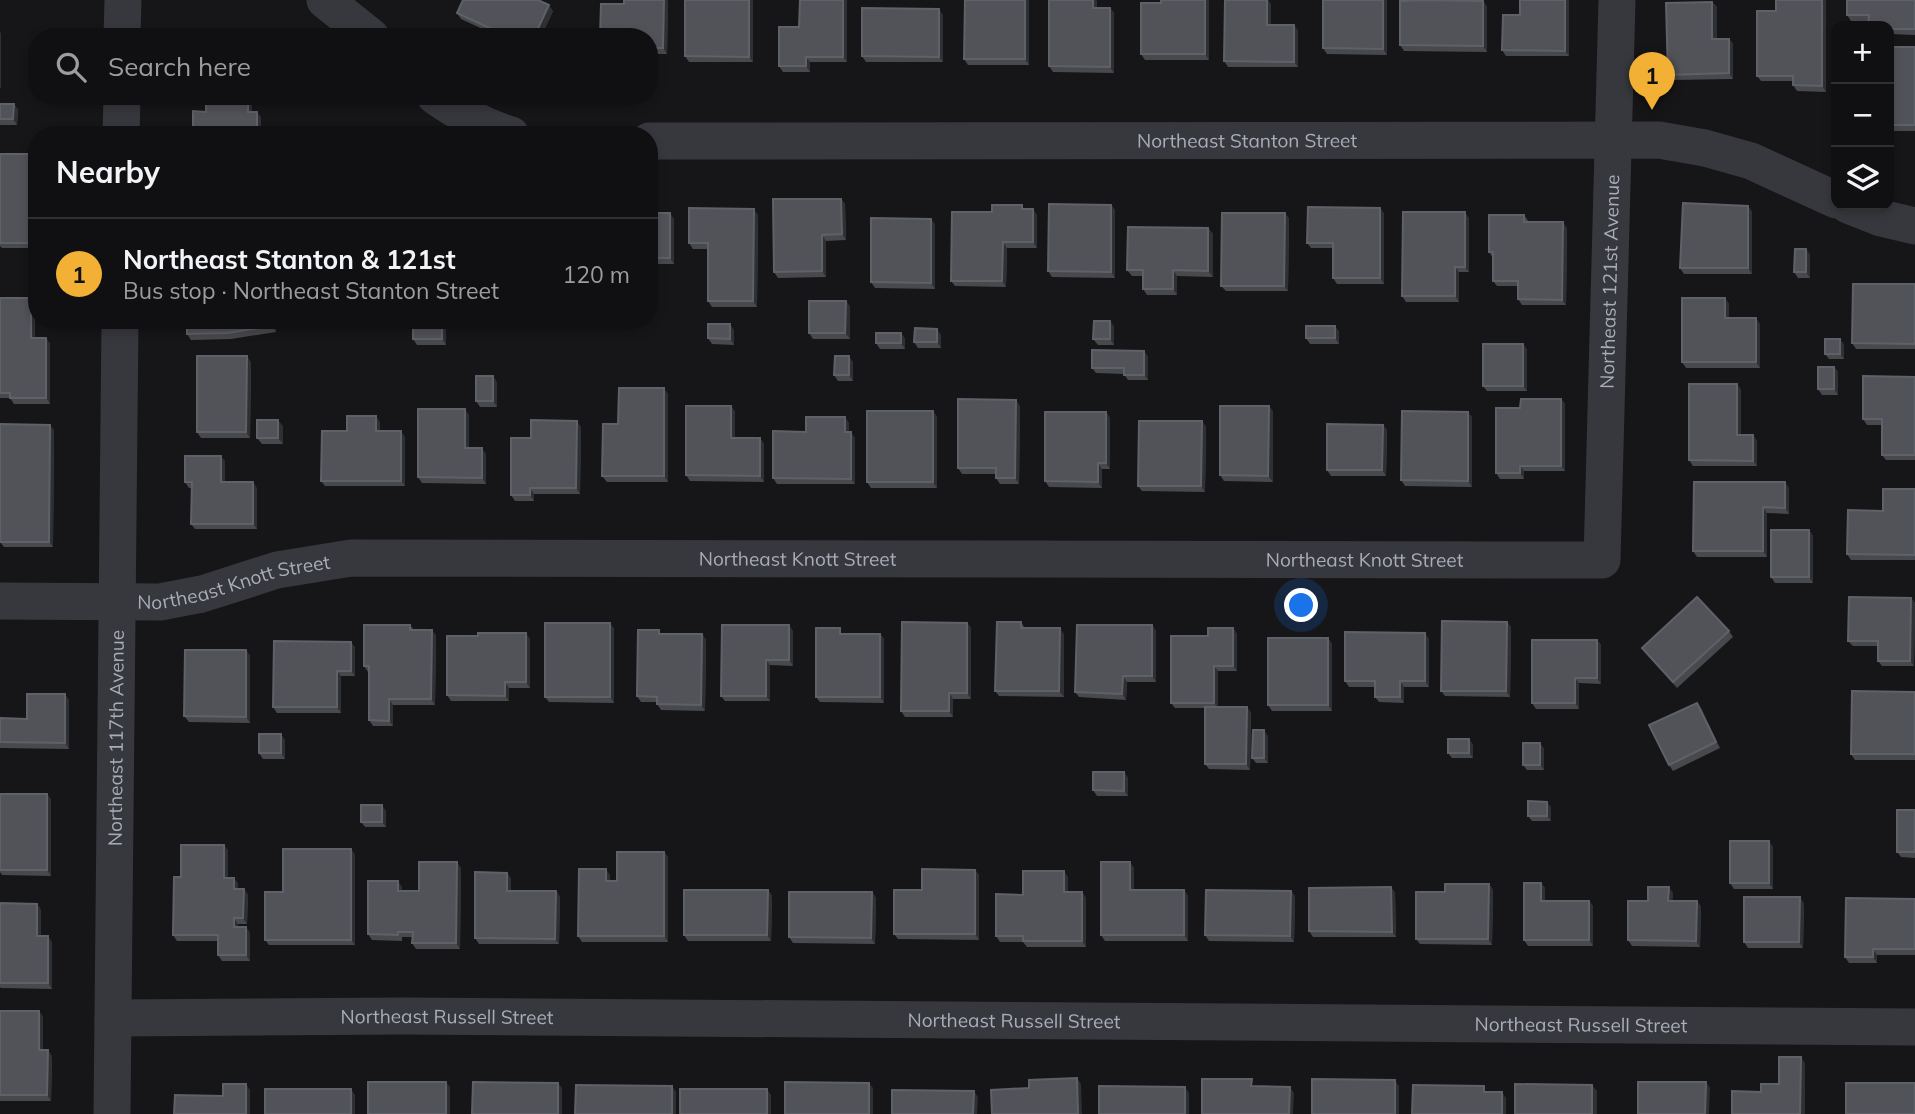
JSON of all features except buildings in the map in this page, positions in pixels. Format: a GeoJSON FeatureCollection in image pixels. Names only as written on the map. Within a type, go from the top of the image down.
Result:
{"type":"FeatureCollection","features":[{"type":"Feature","properties":{"kind":"street"},"geometry":{"type":"LineString","coordinates":[[122,28],[123,0]]}},
{"type":"Feature","properties":{"kind":"street"},"geometry":{"type":"LineString","coordinates":[[325,0],[369,21]]}},
{"type":"Feature","properties":{"kind":"street","name":"Northeast 121st Avenue"},"geometry":{"type":"LineString","coordinates":[[1602,561],[1617,0]]}},
{"type":"Feature","properties":{"kind":"street"},"geometry":{"type":"LineString","coordinates":[[121,126],[122,105]]}},
{"type":"Feature","properties":{"kind":"street"},"geometry":{"type":"LineString","coordinates":[[448,105],[484,126]]}},
{"type":"Feature","properties":{"kind":"street","name":"Northeast Stanton Street"},"geometry":{"type":"LineString","coordinates":[[658,141],[1659,140],[1705,148],[1751,161],[1831,198]]}},
{"type":"Feature","properties":{"kind":"street"},"geometry":{"type":"LineString","coordinates":[[1861,210],[1915,226]]}},
{"type":"Feature","properties":{"kind":"street","name":"Northeast 117th Avenue"},"geometry":{"type":"LineString","coordinates":[[112,1114],[120,329]]}},
{"type":"Feature","properties":{"kind":"street","name":"Northeast Knott Street"},"geometry":{"type":"LineString","coordinates":[[0,601],[160,602],[201,594],[277,570],[351,558],[1602,561]]}},
{"type":"Feature","properties":{"kind":"street","name":"Northeast Russell Street"},"geometry":{"type":"LineString","coordinates":[[113,1018],[403,1016],[1915,1027]]}},
{"type":"Feature","properties":{"kind":"place","name":"Northeast Stanton & 121st"},"geometry":{"type":"Point","coordinates":[1652,110]}}]}
